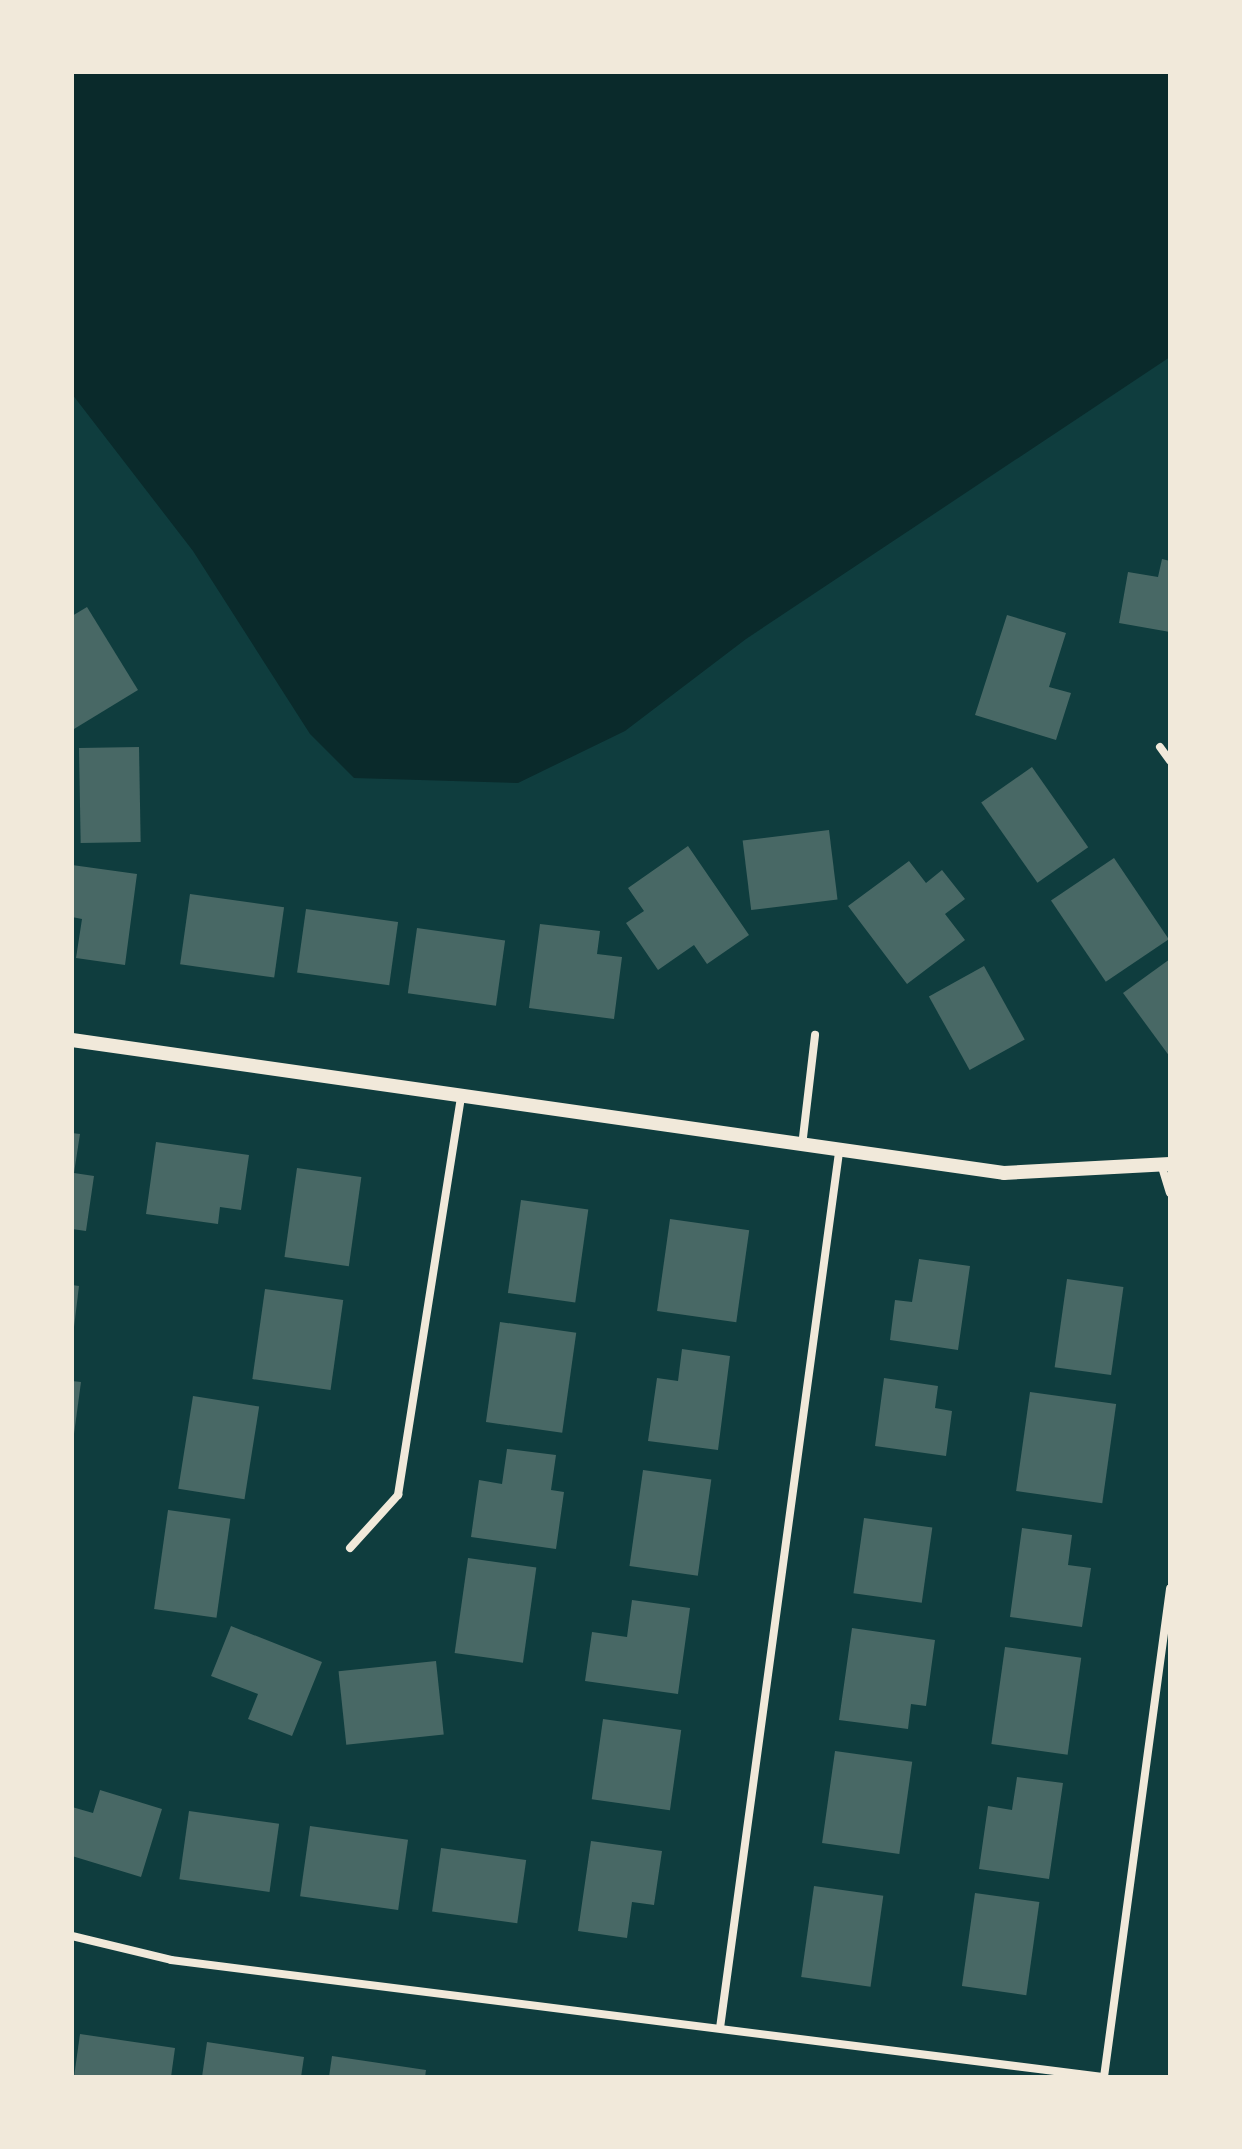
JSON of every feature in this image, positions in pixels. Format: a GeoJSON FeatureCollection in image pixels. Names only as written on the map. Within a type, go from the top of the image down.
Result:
{"type":"FeatureCollection","features":[{"type":"Feature","properties":{"kind":"street"},"geometry":{"type":"LineString","coordinates":[[1160,747],[1170,761]]}},
{"type":"Feature","properties":{"kind":"street"},"geometry":{"type":"LineString","coordinates":[[802,1146],[815,1035]]}},
{"type":"Feature","properties":{"kind":"street"},"geometry":{"type":"LineString","coordinates":[[72,1040],[461,1099],[1004,1173],[1166,1165],[1170,1193]]}},
{"type":"Feature","properties":{"kind":"street"},"geometry":{"type":"LineString","coordinates":[[350,1548],[398,1495],[461,1099]]}},
{"type":"Feature","properties":{"kind":"street"},"geometry":{"type":"LineString","coordinates":[[720,2028],[839,1152]]}},
{"type":"Feature","properties":{"kind":"street"},"geometry":{"type":"LineString","coordinates":[[72,1936],[171,1960],[1103,2077],[1170,1588]]}},
{"type":"Feature","properties":{"kind":"water"},"geometry":{"type":"Polygon","coordinates":[[[72,72],[1170,72],[1170,357],[746,639],[625,731],[518,783],[354,778],[310,734],[193,551],[72,394],[72,72]]]}},
{"type":"Feature","properties":{"kind":"building"},"geometry":{"type":"Polygon","coordinates":[[[1162,559],[1170,561],[1170,632],[1119,623],[1128,572],[1158,577],[1162,559]]]}},
{"type":"Feature","properties":{"kind":"building"},"geometry":{"type":"Polygon","coordinates":[[[87,607],[138,690],[74,729],[72,616],[87,607]]]}},
{"type":"Feature","properties":{"kind":"building"},"geometry":{"type":"Polygon","coordinates":[[[1007,615],[1066,633],[1049,687],[1071,693],[1056,740],[975,715],[1007,615]]]}},
{"type":"Feature","properties":{"kind":"building"},"geometry":{"type":"Polygon","coordinates":[[[139,747],[141,842],[81,843],[79,748],[139,747]]]}},
{"type":"Feature","properties":{"kind":"building"},"geometry":{"type":"Polygon","coordinates":[[[1032,767],[1088,847],[1037,883],[981,803],[1032,767]]]}},
{"type":"Feature","properties":{"kind":"building"},"geometry":{"type":"Polygon","coordinates":[[[829,830],[838,899],[751,910],[743,841],[829,830]]]}},
{"type":"Feature","properties":{"kind":"building"},"geometry":{"type":"Polygon","coordinates":[[[688,846],[749,935],[707,964],[694,945],[658,970],[626,923],[644,911],[628,888],[688,846]]]}},
{"type":"Feature","properties":{"kind":"building"},"geometry":{"type":"Polygon","coordinates":[[[1114,858],[1169,939],[1106,982],[1051,900],[1114,858]]]}},
{"type":"Feature","properties":{"kind":"building"},"geometry":{"type":"Polygon","coordinates":[[[909,861],[926,883],[942,870],[965,899],[945,914],[965,940],[907,984],[848,906],[909,861]]]}},
{"type":"Feature","properties":{"kind":"building"},"geometry":{"type":"Polygon","coordinates":[[[72,865],[137,874],[125,965],[76,958],[82,919],[72,917],[72,865]]]}},
{"type":"Feature","properties":{"kind":"building"},"geometry":{"type":"Polygon","coordinates":[[[190,894],[284,907],[274,978],[180,964],[190,894]]]}},
{"type":"Feature","properties":{"kind":"building"},"geometry":{"type":"Polygon","coordinates":[[[306,909],[398,922],[389,985],[297,972],[306,909]]]}},
{"type":"Feature","properties":{"kind":"building"},"geometry":{"type":"Polygon","coordinates":[[[540,924],[600,931],[597,954],[622,957],[614,1019],[529,1008],[540,924]]]}},
{"type":"Feature","properties":{"kind":"building"},"geometry":{"type":"Polygon","coordinates":[[[417,928],[505,940],[496,1006],[408,993],[417,928]]]}},
{"type":"Feature","properties":{"kind":"building"},"geometry":{"type":"Polygon","coordinates":[[[1170,959],[1170,1057],[1123,993],[1170,959]]]}},
{"type":"Feature","properties":{"kind":"building"},"geometry":{"type":"Polygon","coordinates":[[[984,966],[1025,1039],[970,1070],[929,997],[984,966]]]}},
{"type":"Feature","properties":{"kind":"building"},"geometry":{"type":"Polygon","coordinates":[[[72,1133],[80,1134],[74,1173],[94,1176],[86,1231],[72,1229],[72,1133]]]}},
{"type":"Feature","properties":{"kind":"building"},"geometry":{"type":"Polygon","coordinates":[[[156,1142],[249,1155],[241,1210],[220,1207],[218,1224],[146,1214],[156,1142]]]}},
{"type":"Feature","properties":{"kind":"building"},"geometry":{"type":"Polygon","coordinates":[[[297,1168],[361,1177],[349,1266],[284,1257],[297,1168]]]}},
{"type":"Feature","properties":{"kind":"building"},"geometry":{"type":"Polygon","coordinates":[[[521,1200],[588,1209],[575,1303],[508,1293],[521,1200]]]}},
{"type":"Feature","properties":{"kind":"building"},"geometry":{"type":"Polygon","coordinates":[[[670,1219],[749,1230],[736,1322],[657,1311],[670,1219]]]}},
{"type":"Feature","properties":{"kind":"building"},"geometry":{"type":"Polygon","coordinates":[[[919,1259],[970,1266],[958,1350],[890,1340],[895,1300],[912,1302],[919,1259]]]}},
{"type":"Feature","properties":{"kind":"building"},"geometry":{"type":"Polygon","coordinates":[[[1067,1279],[1123,1287],[1111,1375],[1055,1367],[1067,1279]]]}},
{"type":"Feature","properties":{"kind":"building"},"geometry":{"type":"Polygon","coordinates":[[[72,1285],[79,1286],[74,1327],[72,1326],[72,1285]]]}},
{"type":"Feature","properties":{"kind":"building"},"geometry":{"type":"Polygon","coordinates":[[[265,1289],[343,1300],[331,1390],[252,1379],[265,1289]]]}},
{"type":"Feature","properties":{"kind":"building"},"geometry":{"type":"Polygon","coordinates":[[[500,1322],[576,1333],[562,1433],[486,1422],[500,1322]]]}},
{"type":"Feature","properties":{"kind":"building"},"geometry":{"type":"Polygon","coordinates":[[[682,1349],[730,1356],[718,1450],[648,1441],[657,1378],[678,1381],[682,1349]]]}},
{"type":"Feature","properties":{"kind":"building"},"geometry":{"type":"Polygon","coordinates":[[[884,1378],[938,1386],[935,1408],[952,1411],[946,1456],[875,1446],[884,1378]]]}},
{"type":"Feature","properties":{"kind":"building"},"geometry":{"type":"Polygon","coordinates":[[[72,1381],[81,1382],[74,1434],[72,1433],[72,1381]]]}},
{"type":"Feature","properties":{"kind":"building"},"geometry":{"type":"Polygon","coordinates":[[[1030,1392],[1116,1404],[1102,1503],[1016,1491],[1030,1392]]]}},
{"type":"Feature","properties":{"kind":"building"},"geometry":{"type":"Polygon","coordinates":[[[193,1396],[259,1406],[244,1499],[178,1489],[193,1396]]]}},
{"type":"Feature","properties":{"kind":"building"},"geometry":{"type":"Polygon","coordinates":[[[507,1449],[556,1455],[551,1490],[564,1492],[556,1549],[471,1537],[479,1480],[502,1484],[507,1449]]]}},
{"type":"Feature","properties":{"kind":"building"},"geometry":{"type":"Polygon","coordinates":[[[643,1470],[711,1480],[698,1576],[630,1566],[643,1470]]]}},
{"type":"Feature","properties":{"kind":"building"},"geometry":{"type":"Polygon","coordinates":[[[168,1510],[230,1519],[216,1618],[154,1609],[168,1510]]]}},
{"type":"Feature","properties":{"kind":"building"},"geometry":{"type":"Polygon","coordinates":[[[864,1518],[932,1528],[922,1603],[853,1593],[864,1518]]]}},
{"type":"Feature","properties":{"kind":"building"},"geometry":{"type":"Polygon","coordinates":[[[1022,1528],[1072,1535],[1068,1565],[1091,1568],[1082,1627],[1010,1617],[1022,1528]]]}},
{"type":"Feature","properties":{"kind":"building"},"geometry":{"type":"Polygon","coordinates":[[[468,1558],[536,1568],[523,1663],[455,1653],[468,1558]]]}},
{"type":"Feature","properties":{"kind":"building"},"geometry":{"type":"Polygon","coordinates":[[[632,1600],[690,1608],[678,1694],[585,1681],[592,1632],[627,1637],[632,1600]]]}},
{"type":"Feature","properties":{"kind":"building"},"geometry":{"type":"Polygon","coordinates":[[[231,1626],[322,1662],[292,1736],[248,1719],[258,1694],[211,1676],[231,1626]]]}},
{"type":"Feature","properties":{"kind":"building"},"geometry":{"type":"Polygon","coordinates":[[[852,1628],[935,1640],[926,1706],[911,1704],[908,1729],[839,1720],[852,1628]]]}},
{"type":"Feature","properties":{"kind":"building"},"geometry":{"type":"Polygon","coordinates":[[[1005,1647],[1081,1658],[1068,1755],[991,1744],[1005,1647]]]}},
{"type":"Feature","properties":{"kind":"building"},"geometry":{"type":"Polygon","coordinates":[[[436,1661],[444,1735],[346,1745],[339,1671],[436,1661]]]}},
{"type":"Feature","properties":{"kind":"building"},"geometry":{"type":"Polygon","coordinates":[[[603,1719],[681,1730],[670,1810],[592,1799],[603,1719]]]}},
{"type":"Feature","properties":{"kind":"building"},"geometry":{"type":"Polygon","coordinates":[[[835,1751],[912,1762],[899,1854],[822,1843],[835,1751]]]}},
{"type":"Feature","properties":{"kind":"building"},"geometry":{"type":"Polygon","coordinates":[[[1017,1777],[1063,1783],[1049,1879],[979,1869],[988,1806],[1012,1810],[1017,1777]]]}},
{"type":"Feature","properties":{"kind":"building"},"geometry":{"type":"Polygon","coordinates":[[[100,1790],[162,1809],[141,1877],[72,1856],[72,1807],[93,1813],[100,1790]]]}},
{"type":"Feature","properties":{"kind":"building"},"geometry":{"type":"Polygon","coordinates":[[[189,1811],[279,1824],[270,1892],[179,1879],[189,1811]]]}},
{"type":"Feature","properties":{"kind":"building"},"geometry":{"type":"Polygon","coordinates":[[[310,1826],[408,1840],[398,1910],[300,1896],[310,1826]]]}},
{"type":"Feature","properties":{"kind":"building"},"geometry":{"type":"Polygon","coordinates":[[[591,1841],[662,1851],[654,1905],[632,1902],[627,1938],[578,1931],[591,1841]]]}},
{"type":"Feature","properties":{"kind":"building"},"geometry":{"type":"Polygon","coordinates":[[[441,1848],[526,1860],[517,1923],[432,1911],[441,1848]]]}},
{"type":"Feature","properties":{"kind":"building"},"geometry":{"type":"Polygon","coordinates":[[[814,1886],[883,1896],[871,1987],[801,1977],[814,1886]]]}},
{"type":"Feature","properties":{"kind":"building"},"geometry":{"type":"Polygon","coordinates":[[[975,1893],[1039,1902],[1026,1995],[962,1986],[975,1893]]]}},
{"type":"Feature","properties":{"kind":"building"},"geometry":{"type":"Polygon","coordinates":[[[80,2034],[175,2048],[171,2077],[74,2077],[80,2034]]]}},
{"type":"Feature","properties":{"kind":"building"},"geometry":{"type":"Polygon","coordinates":[[[207,2042],[304,2057],[301,2077],[202,2077],[207,2042]]]}},
{"type":"Feature","properties":{"kind":"building"},"geometry":{"type":"Polygon","coordinates":[[[332,2056],[426,2070],[425,2077],[329,2077],[332,2056]]]}}]}
